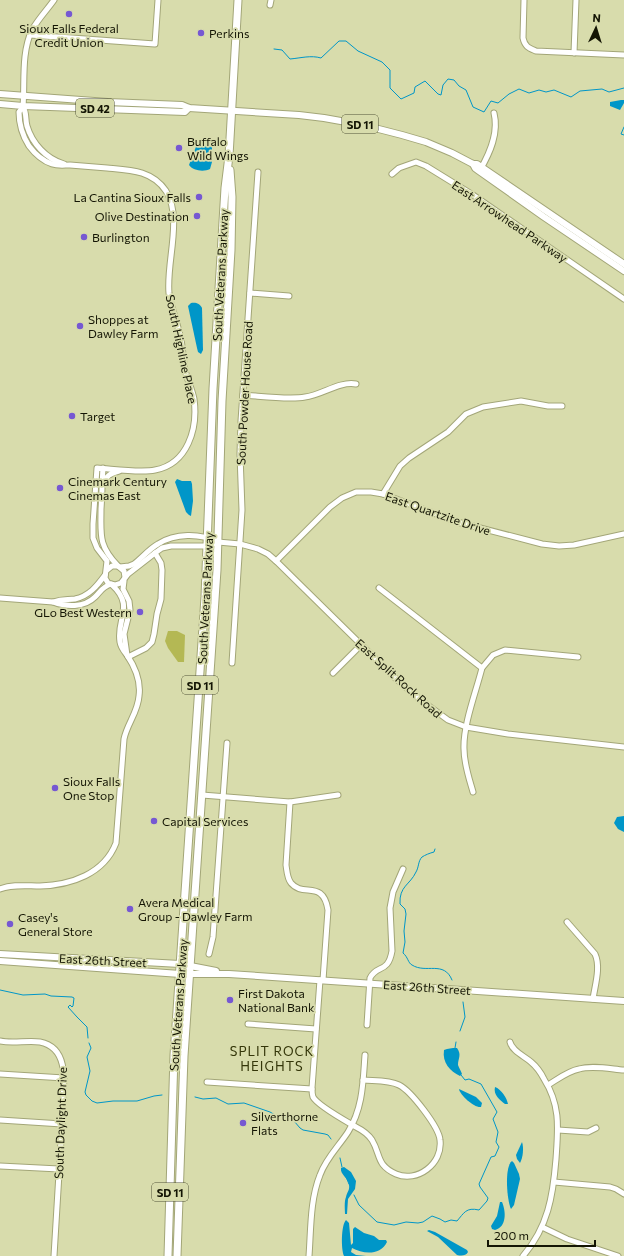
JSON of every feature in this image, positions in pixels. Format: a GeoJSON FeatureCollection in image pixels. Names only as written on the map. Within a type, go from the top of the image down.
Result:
{"type":"FeatureCollection","features":[{"type":"Feature","properties":{"kind":"highway","name":"South Veterans Parkway"},"geometry":{"type":"LineString","coordinates":[[168,1256],[173,1085],[203,639],[208,546],[213,389],[238,0]]}},
{"type":"Feature","properties":{"kind":"highway","name":"South Veterans Parkway"},"geometry":{"type":"LineString","coordinates":[[177,1256],[182,1092],[218,542],[222,401],[231,250],[232,197],[229,156]]}},
{"type":"Feature","properties":{"kind":"main road","name":"East Arrowhead Parkway"},"geometry":{"type":"LineString","coordinates":[[0,94],[108,102],[182,105],[190,108],[299,115],[363,124],[426,142],[473,164],[475,168],[481,169],[624,264]]}},
{"type":"Feature","properties":{"kind":"main road","name":"East Arrowhead Parkway"},"geometry":{"type":"LineString","coordinates":[[0,104],[23,107],[185,112],[190,108]]}},
{"type":"Feature","properties":{"kind":"main road","name":"East Arrowhead Parkway"},"geometry":{"type":"LineString","coordinates":[[481,169],[544,217],[624,271]]}},
{"type":"Feature","properties":{"kind":"main road","name":"East 26th Street"},"geometry":{"type":"LineString","coordinates":[[0,954],[180,964],[190,970],[229,974],[624,1001]]}},
{"type":"Feature","properties":{"kind":"main road","name":"East 26th Street"},"geometry":{"type":"LineString","coordinates":[[0,961],[180,974],[190,970]]}},
{"type":"Feature","properties":{"kind":"street"},"geometry":{"type":"LineString","coordinates":[[23,107],[26,52],[30,35],[36,24],[54,0]]}},
{"type":"Feature","properties":{"kind":"street"},"geometry":{"type":"LineString","coordinates":[[30,35],[155,44],[158,0]]}},
{"type":"Feature","properties":{"kind":"street"},"geometry":{"type":"LineString","coordinates":[[524,0],[523,38],[528,48],[536,51],[624,55]]}},
{"type":"Feature","properties":{"kind":"street"},"geometry":{"type":"LineString","coordinates":[[574,53],[576,0]]}},
{"type":"Feature","properties":{"kind":"street","name":"South Highline Place"},"geometry":{"type":"LineString","coordinates":[[68,165],[51,158],[37,144],[29,131],[26,123],[26,112],[23,107],[19,112],[20,125],[23,134],[31,148],[42,158],[53,164],[126,169],[144,173],[162,186],[169,197],[172,206],[173,223],[169,293],[181,340],[185,370],[194,399],[193,432],[190,442],[177,460],[168,466],[153,471],[100,468]]}},
{"type":"Feature","properties":{"kind":"street"},"geometry":{"type":"LineString","coordinates":[[481,169],[495,135],[496,127],[494,113]]}},
{"type":"Feature","properties":{"kind":"street","name":"East Arrowhead Parkway"},"geometry":{"type":"LineString","coordinates":[[392,174],[399,168],[416,162],[426,166],[472,195],[624,299]]}},
{"type":"Feature","properties":{"kind":"street","name":"South Powder House Road"},"geometry":{"type":"LineString","coordinates":[[232,662],[242,510],[240,448],[258,172]]}},
{"type":"Feature","properties":{"kind":"street"},"geometry":{"type":"LineString","coordinates":[[250,293],[289,296]]}},
{"type":"Feature","properties":{"kind":"street"},"geometry":{"type":"LineString","coordinates":[[243,395],[302,398],[341,385],[356,384]]}},
{"type":"Feature","properties":{"kind":"street"},"geometry":{"type":"LineString","coordinates":[[383,494],[400,466],[409,458],[448,432],[466,414],[483,407],[525,401],[548,406],[562,406]]}},
{"type":"Feature","properties":{"kind":"street"},"geometry":{"type":"LineString","coordinates":[[0,889],[16,886],[55,885],[73,881],[91,873],[105,862],[116,843],[125,731],[136,710],[139,696],[138,678],[128,656],[124,634],[130,610],[129,601],[123,589],[124,571],[107,551],[102,540],[100,528],[100,468]]}},
{"type":"Feature","properties":{"kind":"street"},"geometry":{"type":"LineString","coordinates":[[100,468],[93,532],[95,546],[107,561],[106,580],[118,591],[124,604],[120,636],[122,649],[128,656]]}},
{"type":"Feature","properties":{"kind":"street"},"geometry":{"type":"LineString","coordinates":[[101,489],[103,482],[109,475],[125,470]]}},
{"type":"Feature","properties":{"kind":"street","name":"East Quartzite Drive"},"geometry":{"type":"LineString","coordinates":[[276,561],[330,507],[342,498],[356,492],[383,494],[457,522],[542,544],[559,546],[574,545],[624,534]]}},
{"type":"Feature","properties":{"kind":"street"},"geometry":{"type":"LineString","coordinates":[[53,602],[86,595],[98,585],[112,566],[129,566],[134,564],[155,546],[170,538],[179,536],[208,537],[218,542]]}},
{"type":"Feature","properties":{"kind":"street","name":"East Split Rock Road"},"geometry":{"type":"LineString","coordinates":[[208,546],[218,542],[240,544],[258,549],[268,554],[393,676],[430,708],[448,720],[466,727],[508,734],[624,747]]}},
{"type":"Feature","properties":{"kind":"street"},"geometry":{"type":"LineString","coordinates":[[0,598],[53,602],[61,605],[78,605],[92,600],[102,588],[118,585],[124,578],[162,548],[171,546],[208,546]]}},
{"type":"Feature","properties":{"kind":"street"},"geometry":{"type":"LineString","coordinates":[[128,656],[146,648],[152,642],[161,599],[162,570],[161,563],[155,553]]}},
{"type":"Feature","properties":{"kind":"street"},"geometry":{"type":"LineString","coordinates":[[379,588],[482,668]]}},
{"type":"Feature","properties":{"kind":"street"},"geometry":{"type":"LineString","coordinates":[[333,673],[361,645]]}},
{"type":"Feature","properties":{"kind":"street"},"geometry":{"type":"LineString","coordinates":[[473,792],[465,765],[464,737],[482,668],[493,655],[506,650],[578,657]]}},
{"type":"Feature","properties":{"kind":"street"},"geometry":{"type":"LineString","coordinates":[[209,954],[214,937],[222,797],[227,743]]}},
{"type":"Feature","properties":{"kind":"street"},"geometry":{"type":"LineString","coordinates":[[202,795],[290,802],[322,796],[338,795]]}},
{"type":"Feature","properties":{"kind":"street"},"geometry":{"type":"LineString","coordinates":[[290,802],[286,865],[287,875],[291,883],[296,888],[318,891],[323,895],[327,902],[328,910],[316,1029],[312,1089],[313,1097],[317,1102],[365,1133],[371,1139],[379,1160],[392,1172],[399,1175],[413,1176],[426,1171],[432,1166],[438,1154],[441,1141],[437,1129],[408,1091],[401,1086],[392,1083],[363,1080]]}},
{"type":"Feature","properties":{"kind":"street"},"geometry":{"type":"LineString","coordinates":[[367,1025],[369,983],[372,974],[387,966],[391,956],[390,908],[393,892],[403,869]]}},
{"type":"Feature","properties":{"kind":"street"},"geometry":{"type":"LineString","coordinates":[[567,922],[597,958],[593,999]]}},
{"type":"Feature","properties":{"kind":"street"},"geometry":{"type":"LineString","coordinates":[[248,1024],[316,1029]]}},
{"type":"Feature","properties":{"kind":"street","name":"South Daylight Drive"},"geometry":{"type":"LineString","coordinates":[[0,1041],[8,1043],[38,1042],[49,1045],[54,1049],[62,1063],[64,1078],[54,1256]]}},
{"type":"Feature","properties":{"kind":"street"},"geometry":{"type":"LineString","coordinates":[[510,1042],[512,1048],[536,1066],[548,1085],[556,1105],[558,1130],[554,1182],[550,1203],[542,1227],[534,1242],[523,1256]]}},
{"type":"Feature","properties":{"kind":"street"},"geometry":{"type":"LineString","coordinates":[[309,1256],[313,1198],[317,1181],[325,1163],[352,1124],[360,1102],[365,1055]]}},
{"type":"Feature","properties":{"kind":"street"},"geometry":{"type":"LineString","coordinates":[[548,1085],[571,1072],[582,1068],[624,1070]]}},
{"type":"Feature","properties":{"kind":"street"},"geometry":{"type":"LineString","coordinates":[[0,1074],[64,1078]]}},
{"type":"Feature","properties":{"kind":"street"},"geometry":{"type":"LineString","coordinates":[[206,1082],[312,1089]]}},
{"type":"Feature","properties":{"kind":"street"},"geometry":{"type":"LineString","coordinates":[[0,1120],[62,1124]]}},
{"type":"Feature","properties":{"kind":"street"},"geometry":{"type":"LineString","coordinates":[[558,1130],[588,1132],[596,1128]]}},
{"type":"Feature","properties":{"kind":"street"},"geometry":{"type":"LineString","coordinates":[[0,1166],[59,1169]]}},
{"type":"Feature","properties":{"kind":"street"},"geometry":{"type":"LineString","coordinates":[[554,1182],[610,1187],[624,1194]]}},
{"type":"Feature","properties":{"kind":"street"},"geometry":{"type":"LineString","coordinates":[[542,1227],[567,1239],[618,1256]]}},
{"type":"Feature","properties":{"kind":"green space"},"geometry":{"type":"Polygon","coordinates":[[[168,631],[177,631],[185,635],[184,662],[178,662],[168,648],[165,641],[168,631]]]}},
{"type":"Feature","properties":{"kind":"water"},"geometry":{"type":"Polygon","coordinates":[[[624,100],[624,103],[620,110],[610,106],[610,102],[624,100]]]}},
{"type":"Feature","properties":{"kind":"water"},"geometry":{"type":"Polygon","coordinates":[[[201,141],[209,142],[212,145],[212,162],[210,169],[196,170],[189,165],[197,144],[201,141]]]}},
{"type":"Feature","properties":{"kind":"water"},"geometry":{"type":"Polygon","coordinates":[[[191,303],[197,303],[202,308],[203,350],[201,354],[198,352],[188,306],[191,303]]]}},
{"type":"Feature","properties":{"kind":"water"},"geometry":{"type":"Polygon","coordinates":[[[177,479],[182,481],[191,481],[193,501],[191,516],[186,512],[175,482],[177,479]]]}},
{"type":"Feature","properties":{"kind":"water"},"geometry":{"type":"Polygon","coordinates":[[[624,816],[624,832],[618,829],[614,823],[617,817],[624,816]]]}},
{"type":"Feature","properties":{"kind":"water"},"geometry":{"type":"Polygon","coordinates":[[[457,1048],[459,1053],[458,1065],[462,1074],[460,1076],[450,1069],[444,1059],[444,1050],[457,1048]]]}},
{"type":"Feature","properties":{"kind":"water"},"geometry":{"type":"Polygon","coordinates":[[[495,1087],[503,1094],[508,1104],[505,1104],[497,1097],[495,1087]]]}},
{"type":"Feature","properties":{"kind":"water"},"geometry":{"type":"Polygon","coordinates":[[[459,1089],[476,1097],[482,1103],[481,1107],[478,1107],[468,1101],[459,1089]]]}},
{"type":"Feature","properties":{"kind":"water"},"geometry":{"type":"Polygon","coordinates":[[[522,1142],[523,1152],[520,1163],[516,1155],[522,1142]]]}},
{"type":"Feature","properties":{"kind":"water"},"geometry":{"type":"Polygon","coordinates":[[[512,1161],[520,1179],[514,1205],[511,1209],[507,1192],[507,1177],[509,1164],[512,1161]]]}},
{"type":"Feature","properties":{"kind":"water"},"geometry":{"type":"Polygon","coordinates":[[[344,1167],[351,1172],[356,1181],[355,1189],[348,1199],[347,1214],[345,1214],[345,1199],[349,1187],[348,1182],[341,1170],[341,1168],[344,1167]]]}},
{"type":"Feature","properties":{"kind":"water"},"geometry":{"type":"Polygon","coordinates":[[[500,1202],[502,1202],[505,1214],[504,1222],[502,1226],[495,1230],[492,1229],[491,1226],[497,1216],[500,1202]]]}},
{"type":"Feature","properties":{"kind":"water"},"geometry":{"type":"Polygon","coordinates":[[[346,1220],[349,1223],[351,1245],[353,1243],[353,1229],[355,1227],[379,1240],[386,1240],[387,1242],[384,1247],[376,1252],[361,1252],[352,1248],[351,1252],[356,1255],[366,1256],[344,1256],[342,1237],[343,1227],[346,1220]]]}},
{"type":"Feature","properties":{"kind":"water"},"geometry":{"type":"Polygon","coordinates":[[[429,1230],[467,1250],[468,1252],[460,1256],[457,1255],[438,1237],[427,1231],[429,1230]]]}},
{"type":"Feature","properties":{"kind":"waterway"},"geometry":{"type":"LineString","coordinates":[[274,49],[282,50],[290,59],[310,57],[321,58],[339,41],[346,41],[358,51],[382,62],[390,70],[390,88],[401,99],[414,93],[415,87],[425,81],[438,94],[441,95],[443,85],[448,79],[454,80],[459,86],[466,90],[473,107],[484,112],[491,101],[498,103],[509,94],[519,89],[529,93],[539,90],[546,92],[554,90],[571,97],[580,91],[602,89],[609,92],[624,88]]}},
{"type":"Feature","properties":{"kind":"waterway"},"geometry":{"type":"LineString","coordinates":[[624,127],[621,134],[624,135]]}},
{"type":"Feature","properties":{"kind":"waterway"},"geometry":{"type":"LineString","coordinates":[[435,849],[434,852],[422,857],[414,876],[401,893],[400,904],[405,909],[406,914],[403,953],[412,965],[423,968],[444,970],[449,974],[452,980]]}},
{"type":"Feature","properties":{"kind":"waterway"},"geometry":{"type":"LineString","coordinates":[[0,990],[23,995],[45,994],[74,998],[73,1006],[72,1007],[70,1005],[68,1007],[87,1027],[88,1038]]}},
{"type":"Feature","properties":{"kind":"waterway"},"geometry":{"type":"LineString","coordinates":[[460,1031],[465,1017],[463,1002]]}},
{"type":"Feature","properties":{"kind":"waterway"},"geometry":{"type":"LineString","coordinates":[[455,1048],[456,1042]]}},
{"type":"Feature","properties":{"kind":"waterway"},"geometry":{"type":"LineString","coordinates":[[89,1043],[91,1048],[87,1057],[90,1071],[85,1092],[92,1101],[97,1103],[137,1101],[162,1095]]}},
{"type":"Feature","properties":{"kind":"waterway"},"geometry":{"type":"LineString","coordinates":[[354,1195],[359,1205],[377,1222],[394,1225],[406,1222],[423,1222],[432,1216],[445,1222],[451,1220],[457,1221],[468,1210],[479,1210],[488,1198],[479,1184],[491,1157],[495,1156],[499,1147],[496,1142],[498,1132],[493,1119],[497,1112],[481,1084],[469,1079],[465,1080],[461,1075]]}},
{"type":"Feature","properties":{"kind":"waterway"},"geometry":{"type":"LineString","coordinates":[[195,1097],[203,1099],[216,1098],[228,1104],[244,1103],[277,1116],[289,1118],[303,1130],[325,1134],[331,1139]]}},
{"type":"Feature","properties":{"kind":"waterway"},"geometry":{"type":"LineString","coordinates":[[340,1158],[342,1167]]}},
{"type":"Feature","properties":{"kind":"waterway"},"geometry":{"type":"LineString","coordinates":[[346,1177],[349,1184]]}},
{"type":"Feature","properties":{"kind":"place","name":"Sioux Falls Federal Credit Union"},"geometry":{"type":"Point","coordinates":[69,14]}},
{"type":"Feature","properties":{"kind":"place","name":"Perkins"},"geometry":{"type":"Point","coordinates":[201,33]}},
{"type":"Feature","properties":{"kind":"place","name":"Buffalo Wild Wings"},"geometry":{"type":"Point","coordinates":[179,148]}},
{"type":"Feature","properties":{"kind":"place","name":"La Cantina Sioux Falls"},"geometry":{"type":"Point","coordinates":[199,197]}},
{"type":"Feature","properties":{"kind":"place","name":"Olive Destination"},"geometry":{"type":"Point","coordinates":[197,216]}},
{"type":"Feature","properties":{"kind":"place","name":"Burlington"},"geometry":{"type":"Point","coordinates":[84,237]}},
{"type":"Feature","properties":{"kind":"place","name":"Shoppes at Dawley Farm"},"geometry":{"type":"Point","coordinates":[80,326]}},
{"type":"Feature","properties":{"kind":"place","name":"Target"},"geometry":{"type":"Point","coordinates":[72,416]}},
{"type":"Feature","properties":{"kind":"place","name":"Cinemark Century Cinemas East"},"geometry":{"type":"Point","coordinates":[60,488]}},
{"type":"Feature","properties":{"kind":"place","name":"GLo Best Western"},"geometry":{"type":"Point","coordinates":[140,612]}},
{"type":"Feature","properties":{"kind":"place","name":"Sioux Falls One Stop"},"geometry":{"type":"Point","coordinates":[55,788]}},
{"type":"Feature","properties":{"kind":"place","name":"Capital Services"},"geometry":{"type":"Point","coordinates":[154,821]}},
{"type":"Feature","properties":{"kind":"place","name":"Avera Medical Group - Dawley Farm"},"geometry":{"type":"Point","coordinates":[130,909]}},
{"type":"Feature","properties":{"kind":"place","name":"Casey's General Store"},"geometry":{"type":"Point","coordinates":[10,924]}},
{"type":"Feature","properties":{"kind":"place","name":"First Dakota National Bank"},"geometry":{"type":"Point","coordinates":[230,1000]}},
{"type":"Feature","properties":{"kind":"place","name":"Silverthorne Flats"},"geometry":{"type":"Point","coordinates":[243,1123]}},
{"type":"Feature","properties":{"kind":"district","name":"SPLIT ROCK HEIGHTS"},"geometry":{"type":"Point","coordinates":[272,1058]}}]}
